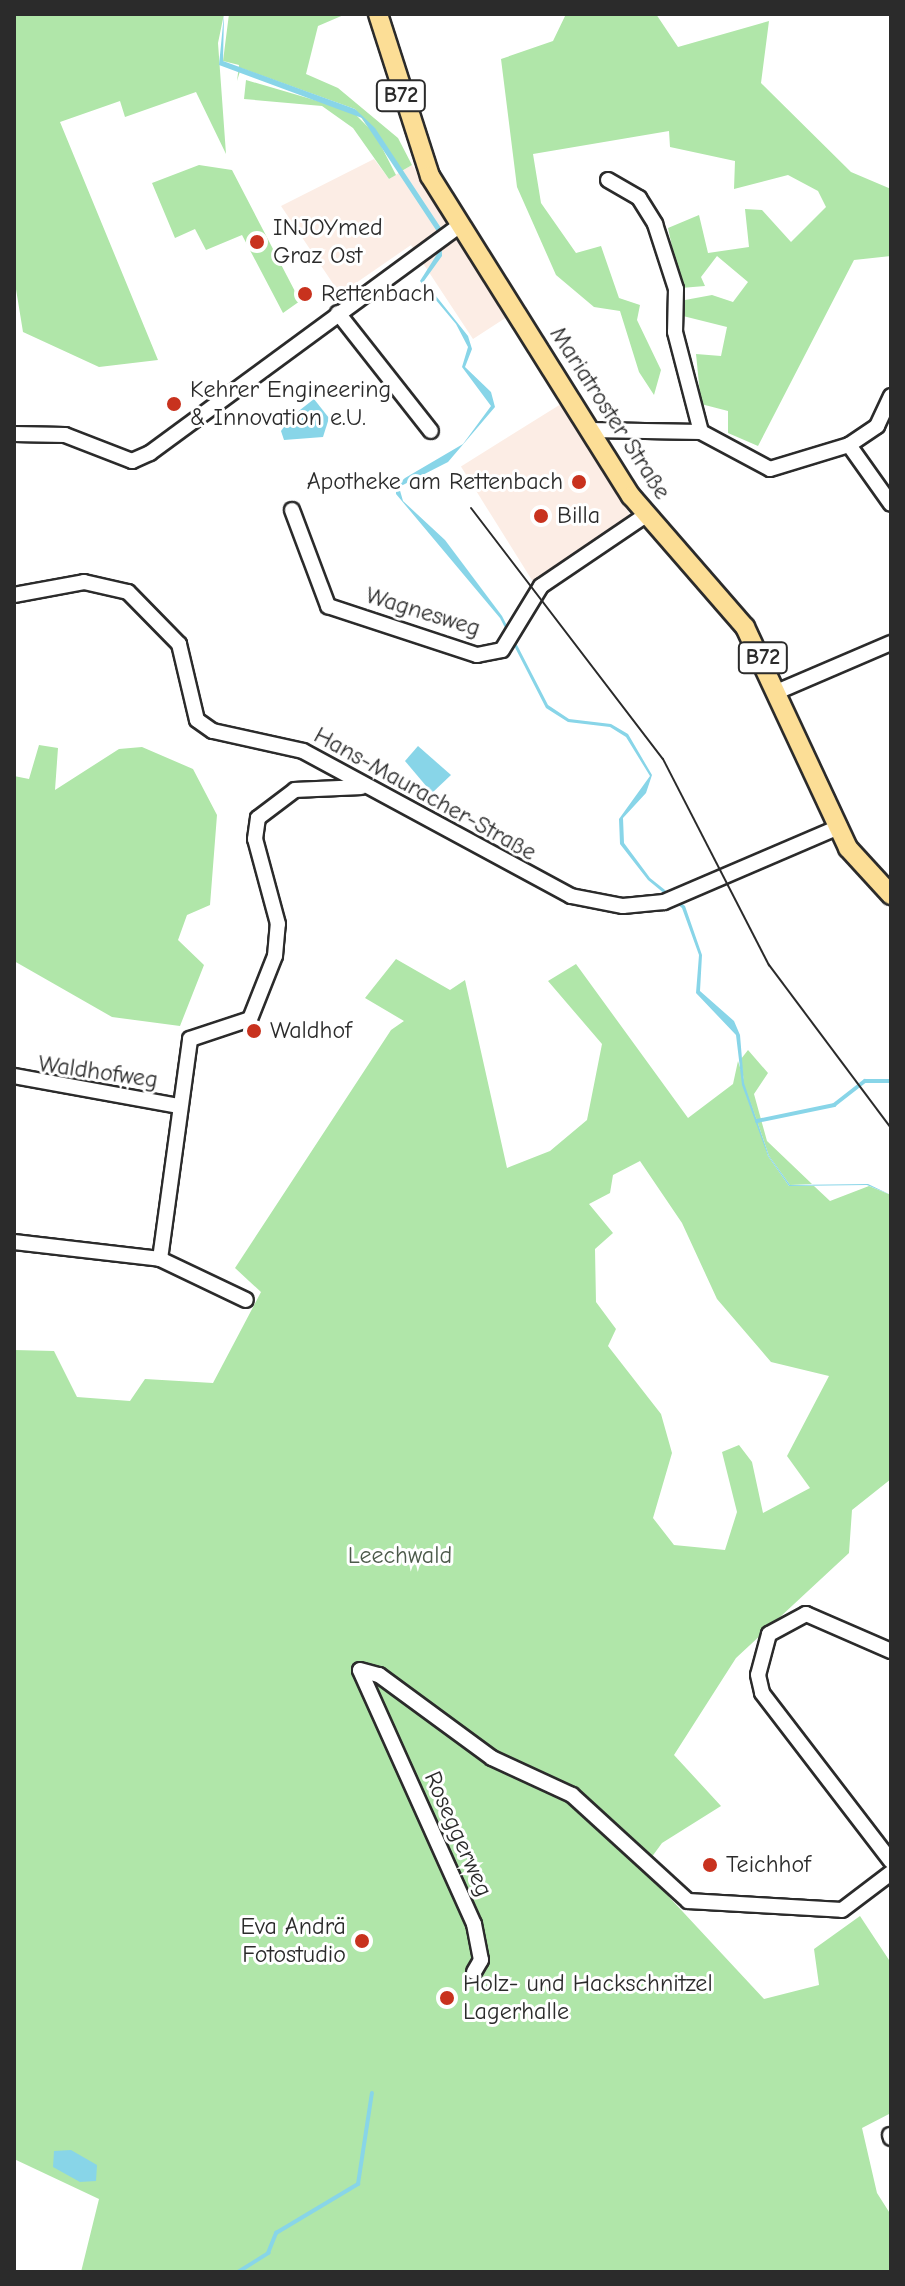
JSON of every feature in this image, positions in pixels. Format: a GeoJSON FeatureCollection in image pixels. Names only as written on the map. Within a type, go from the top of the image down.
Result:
{"type":"FeatureCollection","features":[{"type":"Feature","properties":{"kind":"main road","name":"Mariatroster Straße"},"geometry":{"type":"LineString","coordinates":[[378,14],[420,154],[453,230],[646,515],[732,608],[779,691],[837,828],[891,895]]}},
{"type":"Feature","properties":{"kind":"street"},"geometry":{"type":"LineString","coordinates":[[608,180],[639,198],[655,224],[676,289],[675,332],[701,432]]}},
{"type":"Feature","properties":{"kind":"street"},"geometry":{"type":"LineString","coordinates":[[14,434],[65,435],[132,461],[453,230]]}},
{"type":"Feature","properties":{"kind":"street"},"geometry":{"type":"LineString","coordinates":[[338,313],[431,431]]}},
{"type":"Feature","properties":{"kind":"street"},"geometry":{"type":"LineString","coordinates":[[589,430],[701,432],[770,469],[849,445],[877,426],[891,396]]}},
{"type":"Feature","properties":{"kind":"street"},"geometry":{"type":"LineString","coordinates":[[849,445],[891,504]]}},
{"type":"Feature","properties":{"kind":"street","name":"Wagnesweg"},"geometry":{"type":"LineString","coordinates":[[292,510],[328,606],[477,655],[504,647],[541,586],[646,515]]}},
{"type":"Feature","properties":{"kind":"street","name":"Hans-Mauracher-Straße"},"geometry":{"type":"LineString","coordinates":[[14,595],[84,582],[128,592],[179,644],[197,720],[213,731],[303,751],[571,896],[623,906],[664,902],[837,828]]}},
{"type":"Feature","properties":{"kind":"street"},"geometry":{"type":"LineString","coordinates":[[779,691],[891,643]]}},
{"type":"Feature","properties":{"kind":"street","name":"Waldhofweg"},"geometry":{"type":"LineString","coordinates":[[160,1259],[176,1175],[179,1106],[190,1039],[250,1019],[275,956],[278,924],[255,839],[258,818],[295,790],[366,787]]}},
{"type":"Feature","properties":{"kind":"street","name":"Waldhofweg"},"geometry":{"type":"LineString","coordinates":[[14,1076],[179,1106]]}},
{"type":"Feature","properties":{"kind":"street"},"geometry":{"type":"LineString","coordinates":[[14,1242],[160,1259],[246,1300]]}},
{"type":"Feature","properties":{"kind":"street"},"geometry":{"type":"LineString","coordinates":[[891,1651],[806,1614],[769,1634],[758,1662],[762,1693],[891,1861]]}},
{"type":"Feature","properties":{"kind":"street","name":"Roseggerweg"},"geometry":{"type":"LineString","coordinates":[[474,1972],[481,1960],[474,1924],[360,1670],[379,1675],[492,1758],[572,1795],[688,1901],[842,1910],[891,1873]]}},
{"type":"Feature","properties":{"kind":"shaded area"},"geometry":{"type":"Polygon","coordinates":[[[374,159],[389,179],[412,165],[510,315],[473,339],[411,245],[340,294],[281,206],[374,159]]]}},
{"type":"Feature","properties":{"kind":"shaded area"},"geometry":{"type":"Polygon","coordinates":[[[561,404],[633,519],[533,582],[461,467],[561,404]]]}},
{"type":"Feature","properties":{"kind":"green space"},"geometry":{"type":"Polygon","coordinates":[[[14,14],[224,14],[218,43],[226,154],[196,92],[125,117],[120,101],[60,122],[158,360],[99,367],[23,332],[14,277],[14,14]]]}},
{"type":"Feature","properties":{"kind":"green space"},"geometry":{"type":"Polygon","coordinates":[[[229,14],[346,14],[318,26],[306,74],[338,88],[398,138],[412,165],[400,172],[355,109],[241,68],[237,81],[239,65],[223,61],[229,14]]]}},
{"type":"Feature","properties":{"kind":"green space"},"geometry":{"type":"Polygon","coordinates":[[[566,14],[656,14],[678,47],[769,21],[761,83],[851,172],[891,189],[891,256],[854,260],[758,446],[728,433],[728,411],[701,404],[696,354],[721,356],[727,327],[683,316],[685,300],[712,295],[733,302],[748,282],[717,256],[701,277],[705,286],[681,288],[668,228],[699,215],[708,253],[749,247],[745,209],[762,210],[791,242],[826,207],[818,191],[788,175],[734,189],[735,161],[670,147],[669,131],[533,154],[541,203],[576,253],[601,246],[619,298],[640,305],[637,320],[661,370],[654,395],[639,372],[620,311],[594,307],[556,275],[517,187],[501,59],[553,41],[566,14]]]}},
{"type":"Feature","properties":{"kind":"green space"},"geometry":{"type":"Polygon","coordinates":[[[246,80],[352,111],[375,134],[396,175],[389,179],[353,128],[322,106],[244,99],[246,80]]]}},
{"type":"Feature","properties":{"kind":"green space","name":"INJOYmed Graz Ost"},"geometry":{"type":"Polygon","coordinates":[[[199,165],[232,170],[300,301],[283,313],[242,235],[206,250],[195,229],[175,238],[152,183],[199,165]]]}},
{"type":"Feature","properties":{"kind":"green space"},"geometry":{"type":"Polygon","coordinates":[[[39,745],[58,748],[55,790],[119,749],[142,747],[193,769],[217,815],[210,905],[187,915],[178,940],[204,965],[180,1026],[112,1017],[14,961],[14,776],[29,779],[39,745]]]}},
{"type":"Feature","properties":{"kind":"green space","name":"Leechwald"},"geometry":{"type":"Polygon","coordinates":[[[396,959],[450,990],[465,980],[507,1168],[550,1151],[587,1120],[602,1044],[548,981],[576,964],[688,1118],[733,1084],[738,1061],[768,1156],[789,1186],[814,1186],[830,1201],[869,1186],[891,1195],[891,1479],[852,1510],[849,1553],[736,1658],[674,1755],[721,1806],[662,1843],[643,1869],[764,1999],[819,1985],[814,1949],[860,1916],[891,1963],[891,2113],[862,2128],[877,2193],[891,2215],[891,2272],[81,2272],[99,2199],[14,2159],[14,1350],[54,1351],[77,1397],[130,1401],[145,1379],[213,1383],[261,1292],[235,1268],[391,1030],[404,1021],[365,998],[396,959]],[[640,1161],[613,1175],[610,1193],[589,1204],[613,1233],[595,1249],[596,1302],[616,1329],[608,1346],[661,1414],[672,1453],[653,1518],[674,1545],[725,1550],[737,1512],[722,1452],[739,1445],[752,1462],[763,1513],[810,1488],[787,1456],[829,1376],[771,1362],[717,1299],[682,1223],[640,1161]]]}},
{"type":"Feature","properties":{"kind":"green space"},"geometry":{"type":"Polygon","coordinates":[[[748,1050],[768,1073],[754,1094],[767,1141],[812,1184],[790,1185],[769,1156],[744,1083],[741,1059],[748,1050]]]}},
{"type":"Feature","properties":{"kind":"water"},"geometry":{"type":"Polygon","coordinates":[[[224,14],[223,61],[355,109],[375,128],[441,228],[442,256],[424,281],[468,336],[472,349],[465,367],[491,392],[495,407],[448,462],[399,487],[403,501],[445,540],[502,616],[548,705],[569,719],[611,724],[628,734],[652,775],[646,793],[623,818],[624,843],[650,878],[685,906],[702,955],[700,991],[734,1021],[740,1035],[744,1083],[769,1156],[790,1185],[868,1184],[891,1195],[867,1185],[789,1186],[768,1156],[742,1085],[736,1035],[696,993],[699,955],[682,908],[648,880],[620,844],[619,819],[650,776],[626,737],[610,727],[568,722],[546,708],[500,618],[396,494],[396,486],[405,478],[463,444],[491,406],[462,367],[468,347],[456,324],[420,281],[439,251],[436,230],[362,118],[219,65],[224,14]]]}},
{"type":"Feature","properties":{"kind":"water"},"geometry":{"type":"Polygon","coordinates":[[[314,399],[329,418],[323,437],[284,440],[281,431],[291,417],[314,399]]]}},
{"type":"Feature","properties":{"kind":"water"},"geometry":{"type":"Polygon","coordinates":[[[418,746],[451,775],[432,793],[405,761],[418,746]]]}},
{"type":"Feature","properties":{"kind":"water"},"geometry":{"type":"Polygon","coordinates":[[[71,2150],[97,2165],[96,2181],[80,2182],[53,2167],[54,2151],[71,2150]]]}},
{"type":"Feature","properties":{"kind":"waterway","name":"Rettenbach"},"geometry":{"type":"LineString","coordinates":[[757,1121],[834,1105],[865,1081],[891,1081]]}},
{"type":"Feature","properties":{"kind":"waterway"},"geometry":{"type":"LineString","coordinates":[[238,2272],[268,2253],[276,2233],[358,2184],[372,2093]]}},
{"type":"Feature","properties":{"kind":"tram line"},"geometry":{"type":"LineString","coordinates":[[471,508],[663,759],[769,965],[891,1128]]}},
{"type":"Feature","properties":{"kind":"place","name":"INJOYmed Graz Ost"},"geometry":{"type":"Point","coordinates":[257,242]}},
{"type":"Feature","properties":{"kind":"place","name":"Rettenbach"},"geometry":{"type":"Point","coordinates":[305,294]}},
{"type":"Feature","properties":{"kind":"place","name":"Kehrer Engineering & Innovation e.U."},"geometry":{"type":"Point","coordinates":[174,404]}},
{"type":"Feature","properties":{"kind":"place","name":"Apotheke am Rettenbach"},"geometry":{"type":"Point","coordinates":[579,482]}},
{"type":"Feature","properties":{"kind":"place","name":"Billa"},"geometry":{"type":"Point","coordinates":[541,516]}},
{"type":"Feature","properties":{"kind":"place","name":"Waldhof"},"geometry":{"type":"Point","coordinates":[254,1031]}},
{"type":"Feature","properties":{"kind":"place","name":"Teichhof"},"geometry":{"type":"Point","coordinates":[710,1865]}},
{"type":"Feature","properties":{"kind":"place","name":"Eva Andrä Fotostudio"},"geometry":{"type":"Point","coordinates":[362,1941]}},
{"type":"Feature","properties":{"kind":"place","name":"Holz- und Hackschnitzel Lagerhalle"},"geometry":{"type":"Point","coordinates":[447,1998]}}]}
